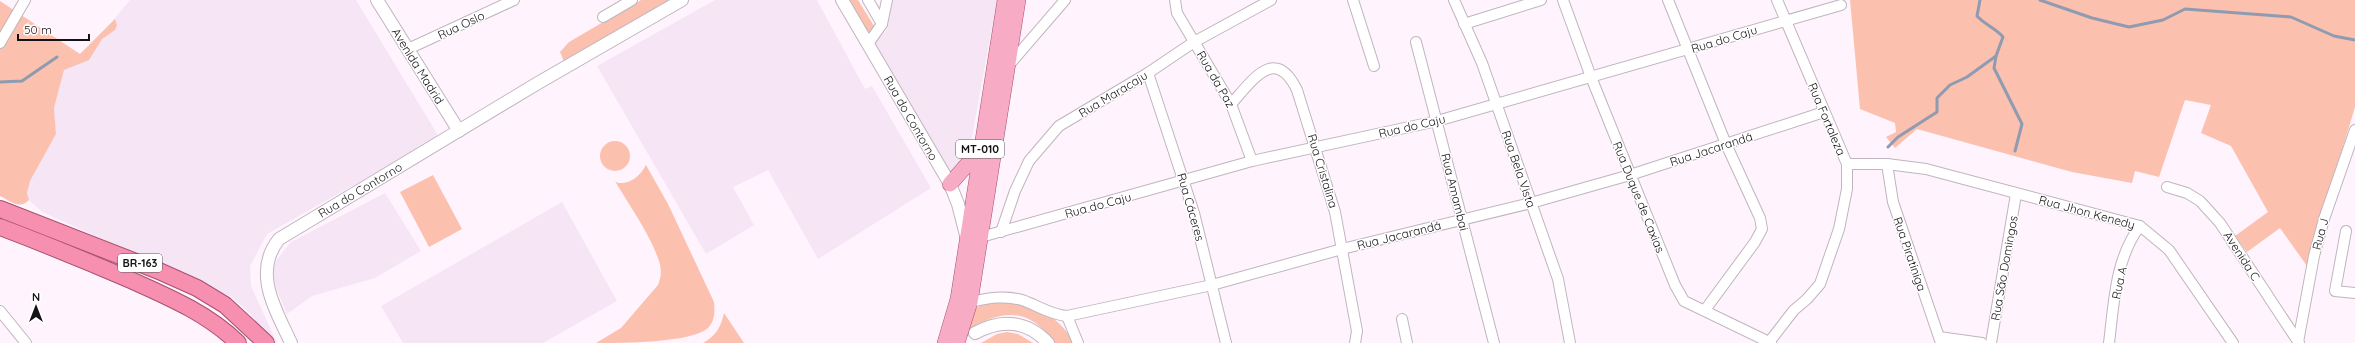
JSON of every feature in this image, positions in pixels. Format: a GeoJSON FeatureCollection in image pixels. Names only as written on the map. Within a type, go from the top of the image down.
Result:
{"type":"FeatureCollection","features":[{"type":"Feature","properties":{"kind":"highway","name":"BR-163"},"geometry":{"type":"LineString","coordinates":[[0,209],[147,266],[197,288],[225,305],[266,343]]}},
{"type":"Feature","properties":{"kind":"highway","name":"BR-163"},"geometry":{"type":"LineString","coordinates":[[0,227],[79,257],[182,303],[227,332],[238,343]]}},
{"type":"Feature","properties":{"kind":"main road","name":"MT-010"},"geometry":{"type":"LineString","coordinates":[[953,341],[970,302],[980,150],[1005,0]]}},
{"type":"Feature","properties":{"kind":"main road","name":"MT-010"},"geometry":{"type":"LineString","coordinates":[[1009,65],[1010,44],[1018,0]]}},
{"type":"Feature","properties":{"kind":"main road","name":"MT-010"},"geometry":{"type":"LineString","coordinates":[[953,341],[958,299],[974,240],[1009,65],[1025,0]]}},
{"type":"Feature","properties":{"kind":"main road"},"geometry":{"type":"LineString","coordinates":[[950,184],[980,150]]}},
{"type":"Feature","properties":{"kind":"street"},"geometry":{"type":"LineString","coordinates":[[0,43],[25,0]]}},
{"type":"Feature","properties":{"kind":"street","name":"Avenida Madrid"},"geometry":{"type":"LineString","coordinates":[[377,0],[459,131]]}},
{"type":"Feature","properties":{"kind":"street","name":"Rua Oslo"},"geometry":{"type":"LineString","coordinates":[[408,49],[514,0]]}},
{"type":"Feature","properties":{"kind":"street"},"geometry":{"type":"LineString","coordinates":[[603,17],[632,0]]}},
{"type":"Feature","properties":{"kind":"street","name":"Rua do Contorno"},"geometry":{"type":"LineString","coordinates":[[291,343],[267,285],[270,250],[279,239],[288,232],[538,83],[682,0]]}},
{"type":"Feature","properties":{"kind":"street","name":"Rua do Contorno"},"geometry":{"type":"LineString","coordinates":[[842,0],[950,184],[960,211],[974,240]]}},
{"type":"Feature","properties":{"kind":"street"},"geometry":{"type":"LineString","coordinates":[[868,0],[882,24]]}},
{"type":"Feature","properties":{"kind":"street"},"geometry":{"type":"LineString","coordinates":[[868,44],[882,24],[887,0]]}},
{"type":"Feature","properties":{"kind":"street"},"geometry":{"type":"LineString","coordinates":[[1009,65],[1065,0]]}},
{"type":"Feature","properties":{"kind":"street","name":"Rua da Paz"},"geometry":{"type":"LineString","coordinates":[[1175,0],[1177,13],[1231,104],[1252,161]]}},
{"type":"Feature","properties":{"kind":"street","name":"Rua Maracaju"},"geometry":{"type":"LineString","coordinates":[[1001,232],[1015,191],[1029,161],[1059,126],[1148,73],[1194,42],[1271,0]]}},
{"type":"Feature","properties":{"kind":"street"},"geometry":{"type":"LineString","coordinates":[[1352,0],[1374,66]]}},
{"type":"Feature","properties":{"kind":"street","name":"Rua Bela Vista"},"geometry":{"type":"LineString","coordinates":[[1454,0],[1482,63],[1558,279],[1570,343]]}},
{"type":"Feature","properties":{"kind":"street"},"geometry":{"type":"LineString","coordinates":[[1464,24],[1541,0]]}},
{"type":"Feature","properties":{"kind":"street","name":"Rua Duque de Caxias"},"geometry":{"type":"LineString","coordinates":[[1564,0],[1591,77],[1630,175],[1675,285],[1684,301],[1771,342]]}},
{"type":"Feature","properties":{"kind":"street"},"geometry":{"type":"LineString","coordinates":[[1668,0],[1726,144],[1760,218],[1762,229],[1755,242],[1705,310]]}},
{"type":"Feature","properties":{"kind":"street","name":"Rua Fortaleza"},"geometry":{"type":"LineString","coordinates":[[1771,342],[1794,310],[1807,299],[1820,284],[1839,229],[1847,190],[1847,164],[1777,0]]}},
{"type":"Feature","properties":{"kind":"street","name":"Rua do Caju"},"geometry":{"type":"LineString","coordinates":[[974,240],[1184,182],[1252,161],[1437,121],[1841,5]]}},
{"type":"Feature","properties":{"kind":"street","name":"Rua Amambai"},"geometry":{"type":"LineString","coordinates":[[1416,42],[1494,343]]}},
{"type":"Feature","properties":{"kind":"street","name":"Rua Cristalina"},"geometry":{"type":"LineString","coordinates":[[1231,104],[1256,77],[1267,69],[1277,69],[1289,75],[1297,90],[1335,212],[1357,331],[1355,343]]}},
{"type":"Feature","properties":{"kind":"street","name":"Rua Cáceres"},"geometry":{"type":"LineString","coordinates":[[1148,73],[1184,182],[1226,343]]}},
{"type":"Feature","properties":{"kind":"street","name":"Rua Jacarandá"},"geometry":{"type":"LineString","coordinates":[[970,302],[992,297],[1005,297],[1022,300],[1060,315],[1067,316],[1212,285],[1342,249],[1531,203],[1630,175],[1824,112]]}},
{"type":"Feature","properties":{"kind":"street","name":"Rua J"},"geometry":{"type":"LineString","coordinates":[[2299,343],[2314,256],[2324,219],[2355,130]]}},
{"type":"Feature","properties":{"kind":"street","name":"Rua Jhon Kenedy"},"geometry":{"type":"LineString","coordinates":[[1847,164],[1887,164],[1926,169],[2140,226],[2169,250],[2233,343]]}},
{"type":"Feature","properties":{"kind":"street","name":"Rua Piratiniga"},"geometry":{"type":"LineString","coordinates":[[1887,164],[1893,202],[1940,340]]}},
{"type":"Feature","properties":{"kind":"street","name":"Avenida C"},"geometry":{"type":"LineString","coordinates":[[2167,187],[2187,193],[2200,201],[2220,223],[2299,343]]}},
{"type":"Feature","properties":{"kind":"street","name":"Rua São Domingos"},"geometry":{"type":"LineString","coordinates":[[1991,343],[2016,194]]}},
{"type":"Feature","properties":{"kind":"street","name":"Rua A"},"geometry":{"type":"LineString","coordinates":[[2110,343],[2116,285],[2129,240],[2140,226]]}},
{"type":"Feature","properties":{"kind":"street"},"geometry":{"type":"LineString","coordinates":[[2346,231],[2335,291],[2355,294]]}},
{"type":"Feature","properties":{"kind":"street"},"geometry":{"type":"LineString","coordinates":[[0,311],[26,343]]}},
{"type":"Feature","properties":{"kind":"street"},"geometry":{"type":"LineString","coordinates":[[1067,316],[1078,343]]}},
{"type":"Feature","properties":{"kind":"street"},"geometry":{"type":"LineString","coordinates":[[1402,319],[1407,343]]}},
{"type":"Feature","properties":{"kind":"street"},"geometry":{"type":"LineString","coordinates":[[975,332],[997,324],[1020,324],[1038,333],[1048,343]]}},
{"type":"Feature","properties":{"kind":"street"},"geometry":{"type":"LineString","coordinates":[[1940,340],[1982,343]]}},
{"type":"Feature","properties":{"kind":"shaded area"},"geometry":{"type":"Polygon","coordinates":[[[130,0],[356,0],[439,137],[267,234],[250,266],[251,286],[277,343],[271,343],[251,315],[232,297],[42,212],[29,200],[27,193],[30,181],[56,134],[54,108],[64,70],[85,54],[130,0]]]}},
{"type":"Feature","properties":{"kind":"shaded area"},"geometry":{"type":"Polygon","coordinates":[[[641,0],[675,0],[565,64],[560,52],[569,42],[641,0]]]}},
{"type":"Feature","properties":{"kind":"shaded area"},"geometry":{"type":"Polygon","coordinates":[[[715,0],[817,0],[865,89],[872,86],[931,188],[818,259],[768,170],[733,187],[754,225],[706,254],[597,66],[715,0]]]}},
{"type":"Feature","properties":{"kind":"shaded area"},"geometry":{"type":"Polygon","coordinates":[[[845,0],[858,0],[874,26],[871,39],[845,0]]]}},
{"type":"Feature","properties":{"kind":"shaded area"},"geometry":{"type":"Polygon","coordinates":[[[893,0],[997,0],[969,153],[951,174],[873,43],[887,30],[893,0]]]}},
{"type":"Feature","properties":{"kind":"shaded area"},"geometry":{"type":"Polygon","coordinates":[[[1850,0],[2355,0],[2355,107],[2307,266],[2280,228],[2247,252],[2235,236],[2268,212],[2231,146],[2201,133],[2211,105],[2185,100],[2159,177],[2135,171],[2132,183],[2072,172],[1917,129],[1895,148],[1886,137],[1896,132],[1895,123],[1860,109],[1850,0]]]}},
{"type":"Feature","properties":{"kind":"shaded area"},"geometry":{"type":"Polygon","coordinates":[[[0,1],[80,54],[115,19],[117,25],[115,30],[102,39],[89,60],[64,70],[54,108],[56,134],[30,181],[27,193],[29,200],[22,204],[15,204],[0,196],[0,1]]]}},
{"type":"Feature","properties":{"kind":"shaded area"},"geometry":{"type":"Polygon","coordinates":[[[615,141],[626,145],[630,156],[626,167],[615,171],[604,167],[600,156],[604,145],[615,141]]]}},
{"type":"Feature","properties":{"kind":"shaded area"},"geometry":{"type":"Polygon","coordinates":[[[646,165],[668,204],[714,302],[713,319],[708,328],[687,337],[655,341],[596,343],[621,328],[658,285],[660,280],[661,268],[655,251],[645,230],[615,181],[618,183],[623,183],[631,181],[641,173],[646,165]]]}},
{"type":"Feature","properties":{"kind":"shaded area"},"geometry":{"type":"Polygon","coordinates":[[[433,175],[462,229],[429,247],[400,192],[433,175]]]}},
{"type":"Feature","properties":{"kind":"shaded area"},"geometry":{"type":"Polygon","coordinates":[[[385,193],[421,251],[375,278],[312,296],[287,314],[276,288],[273,272],[276,261],[291,242],[385,193]]]}},
{"type":"Feature","properties":{"kind":"shaded area"},"geometry":{"type":"Polygon","coordinates":[[[562,202],[617,301],[543,343],[403,343],[381,306],[562,202]]]}},
{"type":"Feature","properties":{"kind":"shaded area"},"geometry":{"type":"Polygon","coordinates":[[[987,301],[1020,302],[1040,309],[1047,313],[1065,329],[1074,343],[1055,343],[1045,331],[1035,323],[1015,315],[1004,315],[992,318],[967,330],[972,311],[987,301]]]}},
{"type":"Feature","properties":{"kind":"shaded area"},"geometry":{"type":"Polygon","coordinates":[[[724,313],[744,343],[703,343],[717,331],[724,313]]]}},
{"type":"Feature","properties":{"kind":"shaded area"},"geometry":{"type":"Polygon","coordinates":[[[1007,332],[1018,334],[1033,343],[981,343],[997,334],[1007,332]]]}},
{"type":"Feature","properties":{"kind":"waterway"},"geometry":{"type":"LineString","coordinates":[[1888,147],[1898,137],[1937,112],[1937,98],[1950,85],[1967,77],[1996,56],[2003,37],[1977,16],[1980,0]]}},
{"type":"Feature","properties":{"kind":"waterway"},"geometry":{"type":"LineString","coordinates":[[2040,0],[2092,18],[2129,27],[2163,20],[2185,9],[2291,17],[2334,36],[2355,40]]}},
{"type":"Feature","properties":{"kind":"waterway"},"geometry":{"type":"LineString","coordinates":[[1996,56],[1994,68],[2022,124],[2015,151]]}},
{"type":"Feature","properties":{"kind":"waterway"},"geometry":{"type":"LineString","coordinates":[[0,82],[22,81],[57,57]]}}]}
